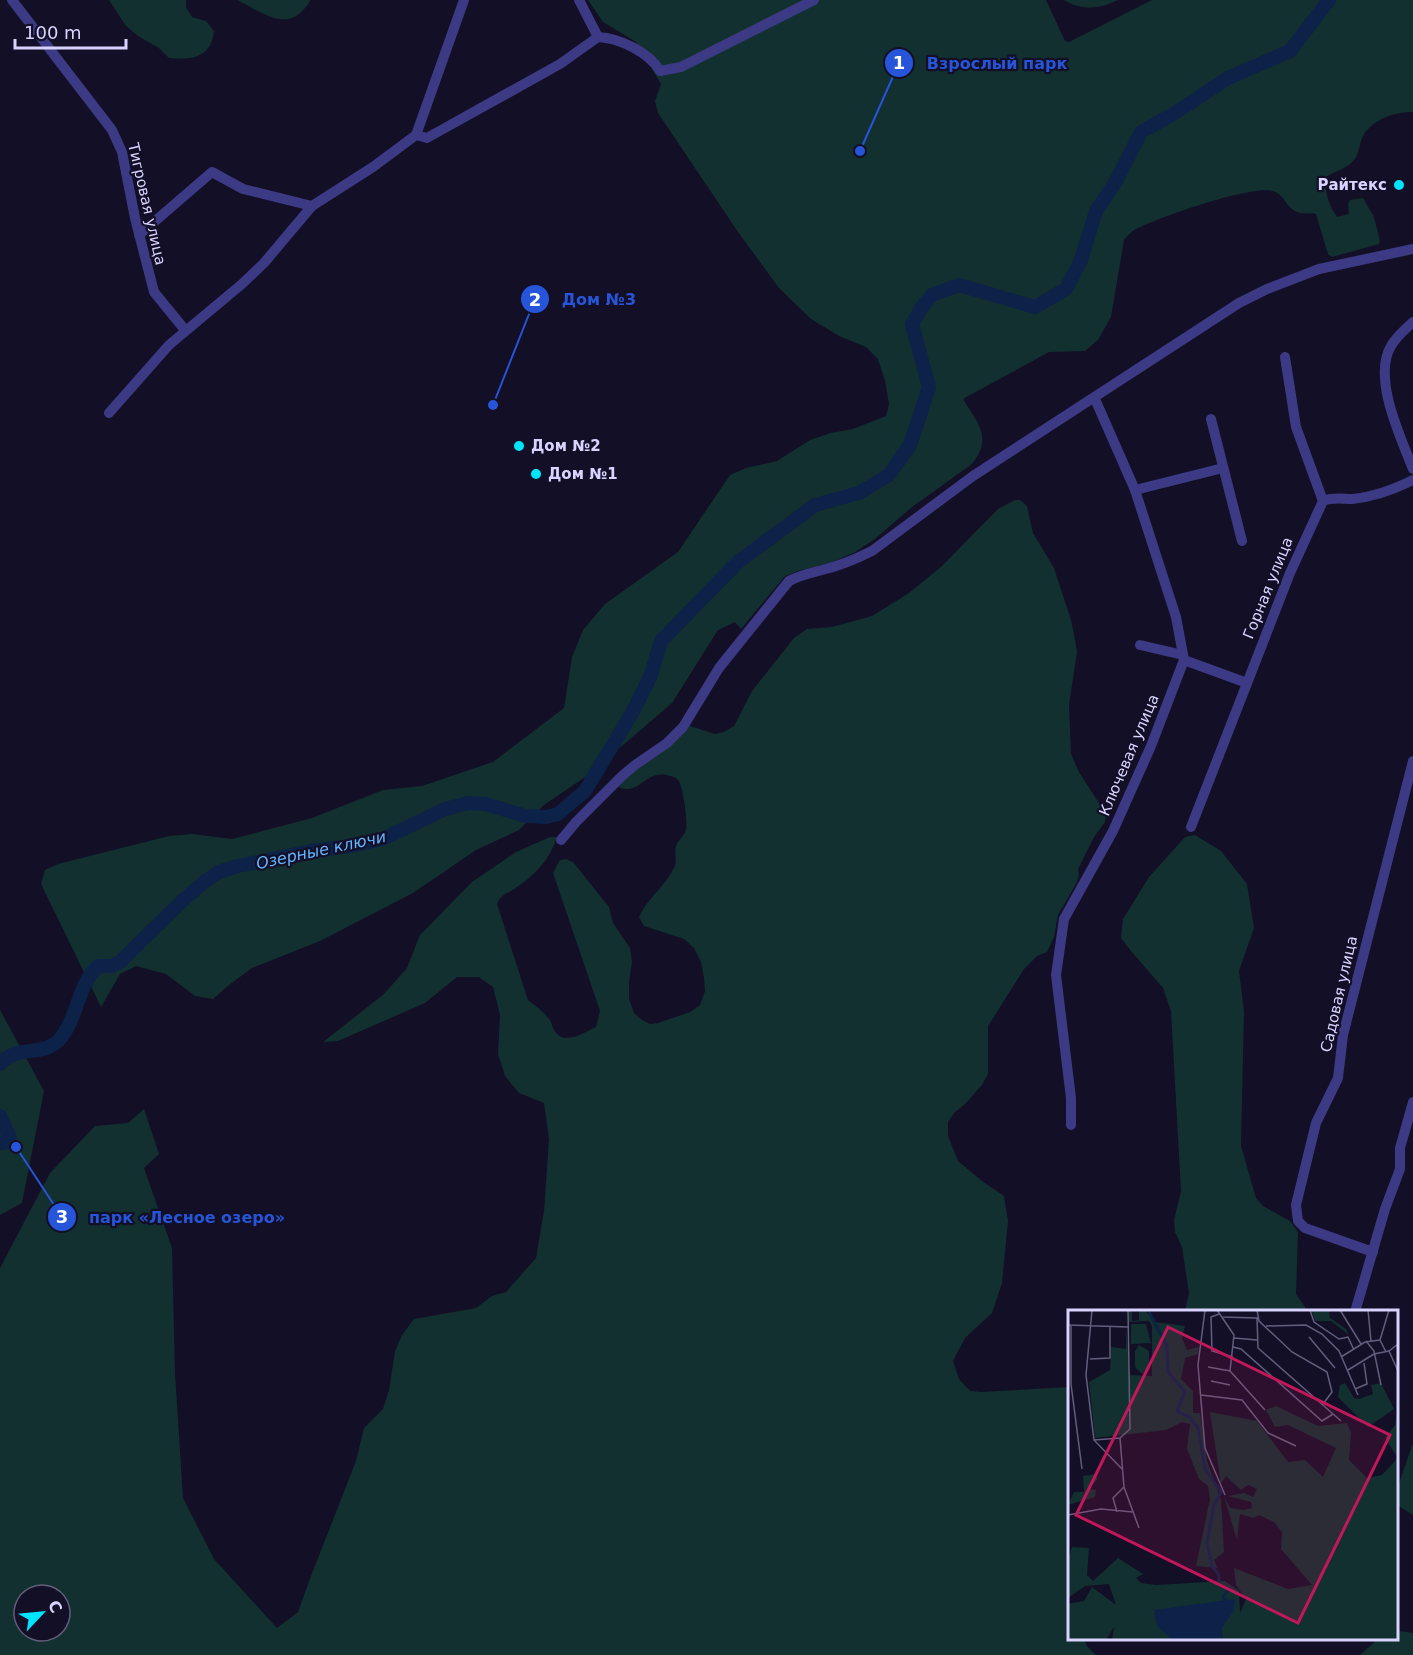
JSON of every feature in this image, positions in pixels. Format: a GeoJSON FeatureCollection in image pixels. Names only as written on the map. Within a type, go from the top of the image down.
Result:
{"type":"FeatureCollection","features":[{"type":"Feature","properties":{"kind":"street","name":"Тигровая улица"},"geometry":{"type":"LineString","coordinates":[[12,0],[112,130],[122,152],[139,235],[154,292],[185,330]]}},
{"type":"Feature","properties":{"kind":"street"},"geometry":{"type":"LineString","coordinates":[[109,413],[156,359],[185,330],[221,302],[264,263],[312,206],[373,167],[416,135],[464,0]]}},
{"type":"Feature","properties":{"kind":"street"},"geometry":{"type":"LineString","coordinates":[[579,0],[598,38]]}},
{"type":"Feature","properties":{"kind":"street"},"geometry":{"type":"LineString","coordinates":[[416,135],[427,138],[560,64],[598,38],[609,38],[627,45],[652,60],[660,71],[670,70],[681,67],[814,0]]}},
{"type":"Feature","properties":{"kind":"street"},"geometry":{"type":"LineString","coordinates":[[139,235],[212,172],[243,189],[312,206]]}},
{"type":"Feature","properties":{"kind":"street"},"geometry":{"type":"LineString","coordinates":[[561,840],[576,822],[635,765],[667,743],[683,727],[719,668],[789,581],[799,575],[855,560],[872,551],[974,476],[1224,313],[1267,290],[1303,274],[1334,264],[1413,249]]}},
{"type":"Feature","properties":{"kind":"street"},"geometry":{"type":"LineString","coordinates":[[1413,322],[1389,348],[1386,383],[1390,406],[1413,469]]}},
{"type":"Feature","properties":{"kind":"street"},"geometry":{"type":"LineString","coordinates":[[1285,357],[1296,428],[1323,501],[1375,496],[1413,480]]}},
{"type":"Feature","properties":{"kind":"street"},"geometry":{"type":"LineString","coordinates":[[1095,399],[1135,490],[1176,617],[1183,657]]}},
{"type":"Feature","properties":{"kind":"street"},"geometry":{"type":"LineString","coordinates":[[1211,419],[1242,541]]}},
{"type":"Feature","properties":{"kind":"street"},"geometry":{"type":"LineString","coordinates":[[1135,490],[1223,468]]}},
{"type":"Feature","properties":{"kind":"street","name":"Горная улица"},"geometry":{"type":"LineString","coordinates":[[1191,827],[1305,536],[1323,501]]}},
{"type":"Feature","properties":{"kind":"street"},"geometry":{"type":"LineString","coordinates":[[1140,645],[1183,657],[1247,683]]}},
{"type":"Feature","properties":{"kind":"street","name":"Ключевая улица"},"geometry":{"type":"LineString","coordinates":[[1071,1125],[1071,1098],[1056,975],[1064,919],[1113,831],[1151,746],[1183,657]]}},
{"type":"Feature","properties":{"kind":"street","name":"Садовая улица"},"geometry":{"type":"LineString","coordinates":[[1373,1252],[1305,1228],[1298,1221],[1296,1205],[1316,1123],[1338,1078],[1343,1035],[1413,761]]}},
{"type":"Feature","properties":{"kind":"street"},"geometry":{"type":"LineString","coordinates":[[1355,1310],[1401,1161],[1400,1148],[1413,1102]]}},
{"type":"Feature","properties":{"kind":"street"},"geometry":{"type":"LineString","coordinates":[[1401,1161],[1413,1161]]}},
{"type":"Feature","properties":{"kind":"green space"},"geometry":{"type":"Polygon","coordinates":[[[109,0],[186,0],[186,7],[192,17],[206,21],[214,31],[209,47],[205,52],[193,57],[169,58],[159,48],[126,26],[109,0]]]}},
{"type":"Feature","properties":{"kind":"green space"},"geometry":{"type":"Polygon","coordinates":[[[237,0],[310,1],[294,17],[285,19],[267,15],[237,0]]]}},
{"type":"Feature","properties":{"kind":"green space"},"geometry":{"type":"Polygon","coordinates":[[[588,0],[1046,0],[1065,41],[1069,42],[1152,0],[1413,0],[1413,112],[1392,115],[1374,124],[1364,134],[1354,160],[1326,177],[1325,187],[1328,198],[1337,217],[1349,214],[1350,200],[1363,198],[1374,217],[1379,244],[1332,257],[1328,254],[1316,214],[1297,212],[1290,208],[1277,193],[1261,190],[1182,211],[1134,230],[1124,240],[1111,317],[1098,340],[1085,351],[1049,352],[963,399],[978,423],[982,438],[982,446],[972,464],[855,552],[830,563],[785,576],[741,629],[735,622],[718,630],[672,703],[588,775],[544,805],[519,830],[476,850],[413,893],[320,941],[252,968],[213,999],[195,996],[166,974],[136,966],[120,974],[101,1007],[41,884],[45,870],[58,864],[169,836],[192,834],[232,839],[312,818],[383,790],[422,786],[493,762],[564,708],[572,657],[583,630],[605,604],[678,552],[730,475],[746,468],[777,461],[810,440],[853,429],[886,416],[889,404],[878,359],[866,347],[839,336],[811,319],[779,288],[738,232],[658,113],[655,101],[661,84],[636,42],[603,22],[588,0]]]}},
{"type":"Feature","properties":{"kind":"green space"},"geometry":{"type":"Polygon","coordinates":[[[1064,0],[1118,0],[1091,8],[1071,4],[1064,0]]]}},
{"type":"Feature","properties":{"kind":"green space"},"geometry":{"type":"Polygon","coordinates":[[[1015,500],[1020,500],[1027,506],[1033,533],[1054,568],[1071,620],[1077,652],[1069,705],[1071,754],[1079,772],[1106,814],[1105,822],[1094,837],[1078,869],[1079,876],[1076,884],[1058,915],[1054,937],[1047,952],[1037,956],[1024,969],[988,1026],[988,1074],[982,1085],[948,1122],[948,1136],[958,1161],[1004,1196],[1008,1221],[1002,1283],[992,1313],[965,1338],[953,1361],[959,1379],[970,1391],[1068,1387],[1068,1640],[1085,1640],[1086,1645],[1096,1655],[0,1655],[0,1268],[50,1173],[95,1126],[128,1123],[144,1109],[159,1154],[144,1168],[172,1248],[175,1373],[183,1498],[214,1559],[277,1628],[298,1612],[356,1461],[364,1428],[383,1409],[389,1390],[395,1351],[402,1335],[414,1319],[476,1308],[492,1296],[506,1292],[536,1258],[544,1211],[549,1139],[544,1103],[519,1093],[505,1076],[498,1054],[500,1015],[493,987],[479,977],[457,977],[425,1003],[338,1041],[323,1042],[384,994],[407,968],[420,935],[472,882],[516,852],[550,837],[557,837],[540,867],[502,897],[497,904],[528,1000],[548,1017],[556,1033],[570,1038],[596,1027],[600,1011],[553,873],[560,860],[566,859],[573,862],[609,907],[613,923],[630,948],[632,962],[629,999],[634,1013],[650,1024],[690,1012],[700,1005],[705,991],[704,978],[701,962],[694,948],[684,939],[644,926],[639,917],[675,866],[676,846],[686,826],[685,804],[680,783],[675,778],[662,775],[655,776],[632,788],[619,787],[621,783],[687,725],[715,734],[734,726],[752,691],[794,638],[807,629],[832,627],[872,616],[909,593],[941,567],[998,509],[1015,500]]]}},
{"type":"Feature","properties":{"kind":"green space"},"geometry":{"type":"Polygon","coordinates":[[[1195,835],[1221,851],[1247,884],[1254,928],[1239,971],[1244,1012],[1241,1146],[1256,1198],[1263,1206],[1290,1221],[1298,1232],[1296,1294],[1307,1310],[1185,1310],[1189,1293],[1182,1247],[1175,1232],[1174,1220],[1181,1191],[1171,1011],[1163,988],[1121,938],[1123,919],[1149,877],[1185,837],[1195,835]]]}},
{"type":"Feature","properties":{"kind":"green space"},"geometry":{"type":"Polygon","coordinates":[[[0,1010],[44,1091],[22,1203],[0,1215],[0,1010]]]}},
{"type":"Feature","properties":{"kind":"green space"},"geometry":{"type":"Polygon","coordinates":[[[1413,1443],[1413,1515],[1398,1506],[1398,1486],[1413,1443]]]}},
{"type":"Feature","properties":{"kind":"green space"},"geometry":{"type":"Polygon","coordinates":[[[1398,1632],[1413,1633],[1413,1655],[1360,1655],[1377,1640],[1398,1640],[1398,1632]]]}},
{"type":"Feature","properties":{"kind":"waterway","name":"Озерные ключи"},"geometry":{"type":"LineString","coordinates":[[0,1064],[15,1054],[45,1048],[59,1040],[70,1022],[81,992],[98,966],[112,966],[121,961],[181,902],[219,872],[238,866],[385,838],[445,809],[468,803],[485,804],[526,816],[546,817],[558,814],[585,791],[632,713],[651,675],[661,641],[738,562],[815,505],[859,493],[889,475],[910,445],[929,387],[912,324],[932,295],[959,285],[1035,307],[1066,289],[1081,260],[1096,211],[1115,183],[1141,132],[1228,78],[1290,51],[1329,0]]}},
{"type":"Feature","properties":{"kind":"waterway","name":"Озерные ключи"},"geometry":{"type":"LineString","coordinates":[[0,1116],[10,1138],[7,1142],[0,1143]]}},
{"type":"Feature","properties":{"kind":"place","name":"Взрослый парк"},"geometry":{"type":"Point","coordinates":[860,151]}},
{"type":"Feature","properties":{"kind":"place","name":"Райтекс"},"geometry":{"type":"Point","coordinates":[1399,185]}},
{"type":"Feature","properties":{"kind":"place","name":"Дом №3"},"geometry":{"type":"Point","coordinates":[493,405]}},
{"type":"Feature","properties":{"kind":"place","name":"Дом №2"},"geometry":{"type":"Point","coordinates":[519,446]}},
{"type":"Feature","properties":{"kind":"place","name":"Дом №1"},"geometry":{"type":"Point","coordinates":[536,474]}},
{"type":"Feature","properties":{"kind":"place","name":"парк «Лесное озеро»"},"geometry":{"type":"Point","coordinates":[16,1147]}}]}
